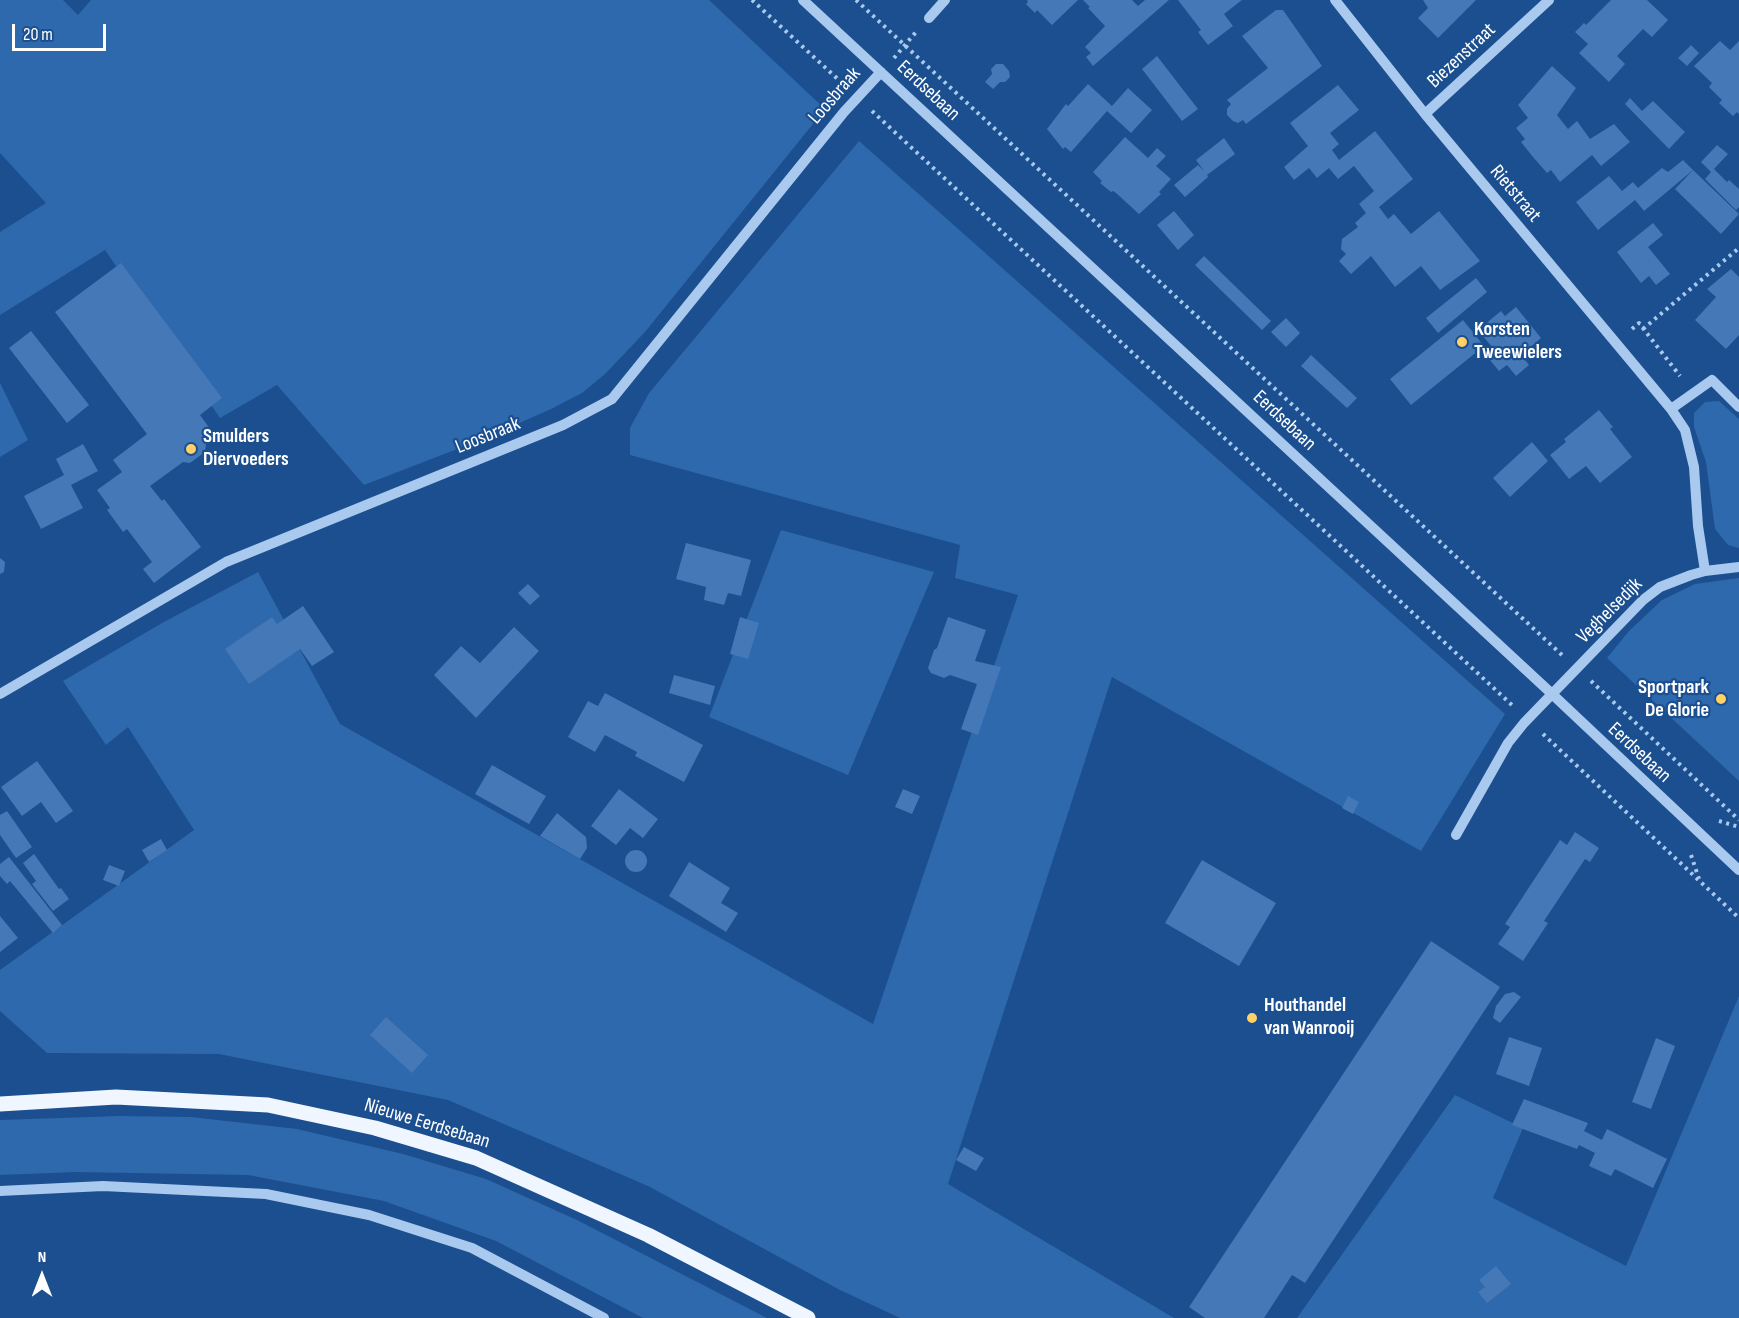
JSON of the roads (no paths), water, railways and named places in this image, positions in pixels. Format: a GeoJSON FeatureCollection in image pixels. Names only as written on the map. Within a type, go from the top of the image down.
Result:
{"type":"FeatureCollection","features":[{"type":"Feature","properties":{"kind":"main road","name":"Nieuwe Eerdsebaan"},"geometry":{"type":"LineString","coordinates":[[0,1104],[116,1097],[268,1105],[375,1128],[476,1158],[648,1235],[808,1318]]}},
{"type":"Feature","properties":{"kind":"street","name":"Eerdsebaan"},"geometry":{"type":"LineString","coordinates":[[803,0],[1739,870]]}},
{"type":"Feature","properties":{"kind":"street"},"geometry":{"type":"LineString","coordinates":[[929,18],[945,0]]}},
{"type":"Feature","properties":{"kind":"street","name":"Rietstraat"},"geometry":{"type":"LineString","coordinates":[[1335,0],[1425,114],[1671,409],[1685,430],[1694,467],[1698,525],[1705,571]]}},
{"type":"Feature","properties":{"kind":"street","name":"Biezenstraat"},"geometry":{"type":"LineString","coordinates":[[1425,114],[1549,0]]}},
{"type":"Feature","properties":{"kind":"street","name":"Loosbraak"},"geometry":{"type":"LineString","coordinates":[[0,694],[226,562],[563,425],[612,399],[844,112],[881,72]]}},
{"type":"Feature","properties":{"kind":"street"},"geometry":{"type":"LineString","coordinates":[[1671,409],[1712,380],[1739,407]]}},
{"type":"Feature","properties":{"kind":"street","name":"Veghelsedijk"},"geometry":{"type":"LineString","coordinates":[[1456,835],[1508,742],[1551,693],[1650,593],[1673,581],[1705,571],[1739,567]]}},
{"type":"Feature","properties":{"kind":"street"},"geometry":{"type":"LineString","coordinates":[[0,1191],[103,1186],[266,1194],[369,1215],[472,1248],[604,1318]]}},
{"type":"Feature","properties":{"kind":"place","name":"Korsten Tweewielers"},"geometry":{"type":"Point","coordinates":[1462,342]}},
{"type":"Feature","properties":{"kind":"place","name":"Smulders Diervoeders"},"geometry":{"type":"Point","coordinates":[191,449]}},
{"type":"Feature","properties":{"kind":"place","name":"Sportpark De Glorie"},"geometry":{"type":"Point","coordinates":[1721,699]}},
{"type":"Feature","properties":{"kind":"place","name":"Houthandel van Wanrooij"},"geometry":{"type":"Point","coordinates":[1252,1018]}}]}
